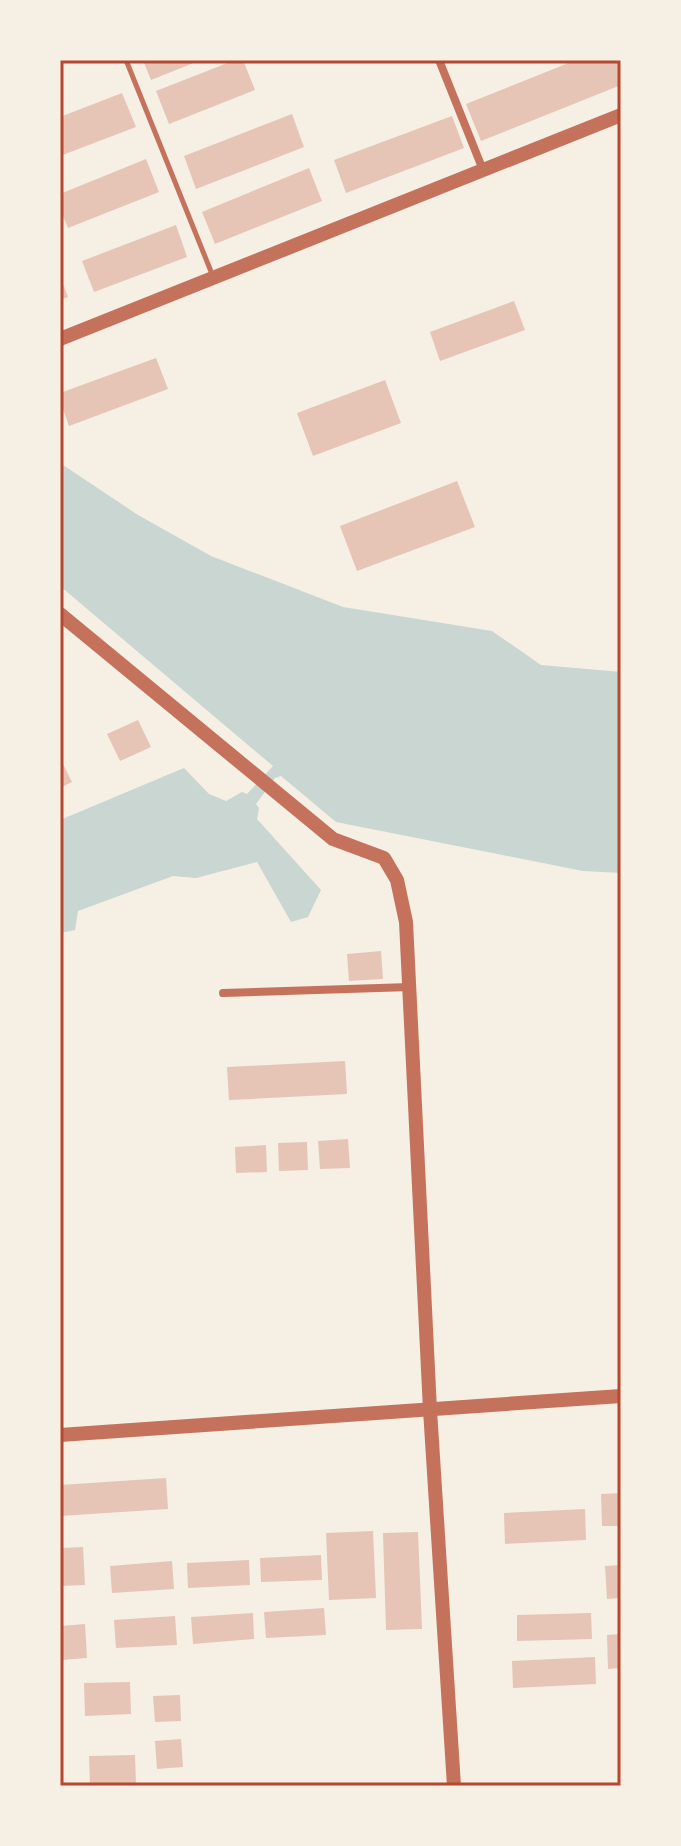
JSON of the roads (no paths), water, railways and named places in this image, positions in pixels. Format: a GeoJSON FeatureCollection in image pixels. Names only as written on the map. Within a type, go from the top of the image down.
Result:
{"type":"FeatureCollection","features":[{"type":"Feature","properties":{"kind":"street"},"geometry":{"type":"LineString","coordinates":[[439,60],[483,170]]}},
{"type":"Feature","properties":{"kind":"street"},"geometry":{"type":"LineString","coordinates":[[60,339],[621,115]]}},
{"type":"Feature","properties":{"kind":"street"},"geometry":{"type":"LineString","coordinates":[[60,614],[333,839],[384,858],[397,880],[406,922],[430,1410],[454,1786]]}},
{"type":"Feature","properties":{"kind":"street"},"geometry":{"type":"LineString","coordinates":[[223,993],[410,987]]}},
{"type":"Feature","properties":{"kind":"street"},"geometry":{"type":"LineString","coordinates":[[60,1435],[621,1396]]}},
{"type":"Feature","properties":{"kind":"lane"},"geometry":{"type":"LineString","coordinates":[[126,60],[213,278]]}}]}
